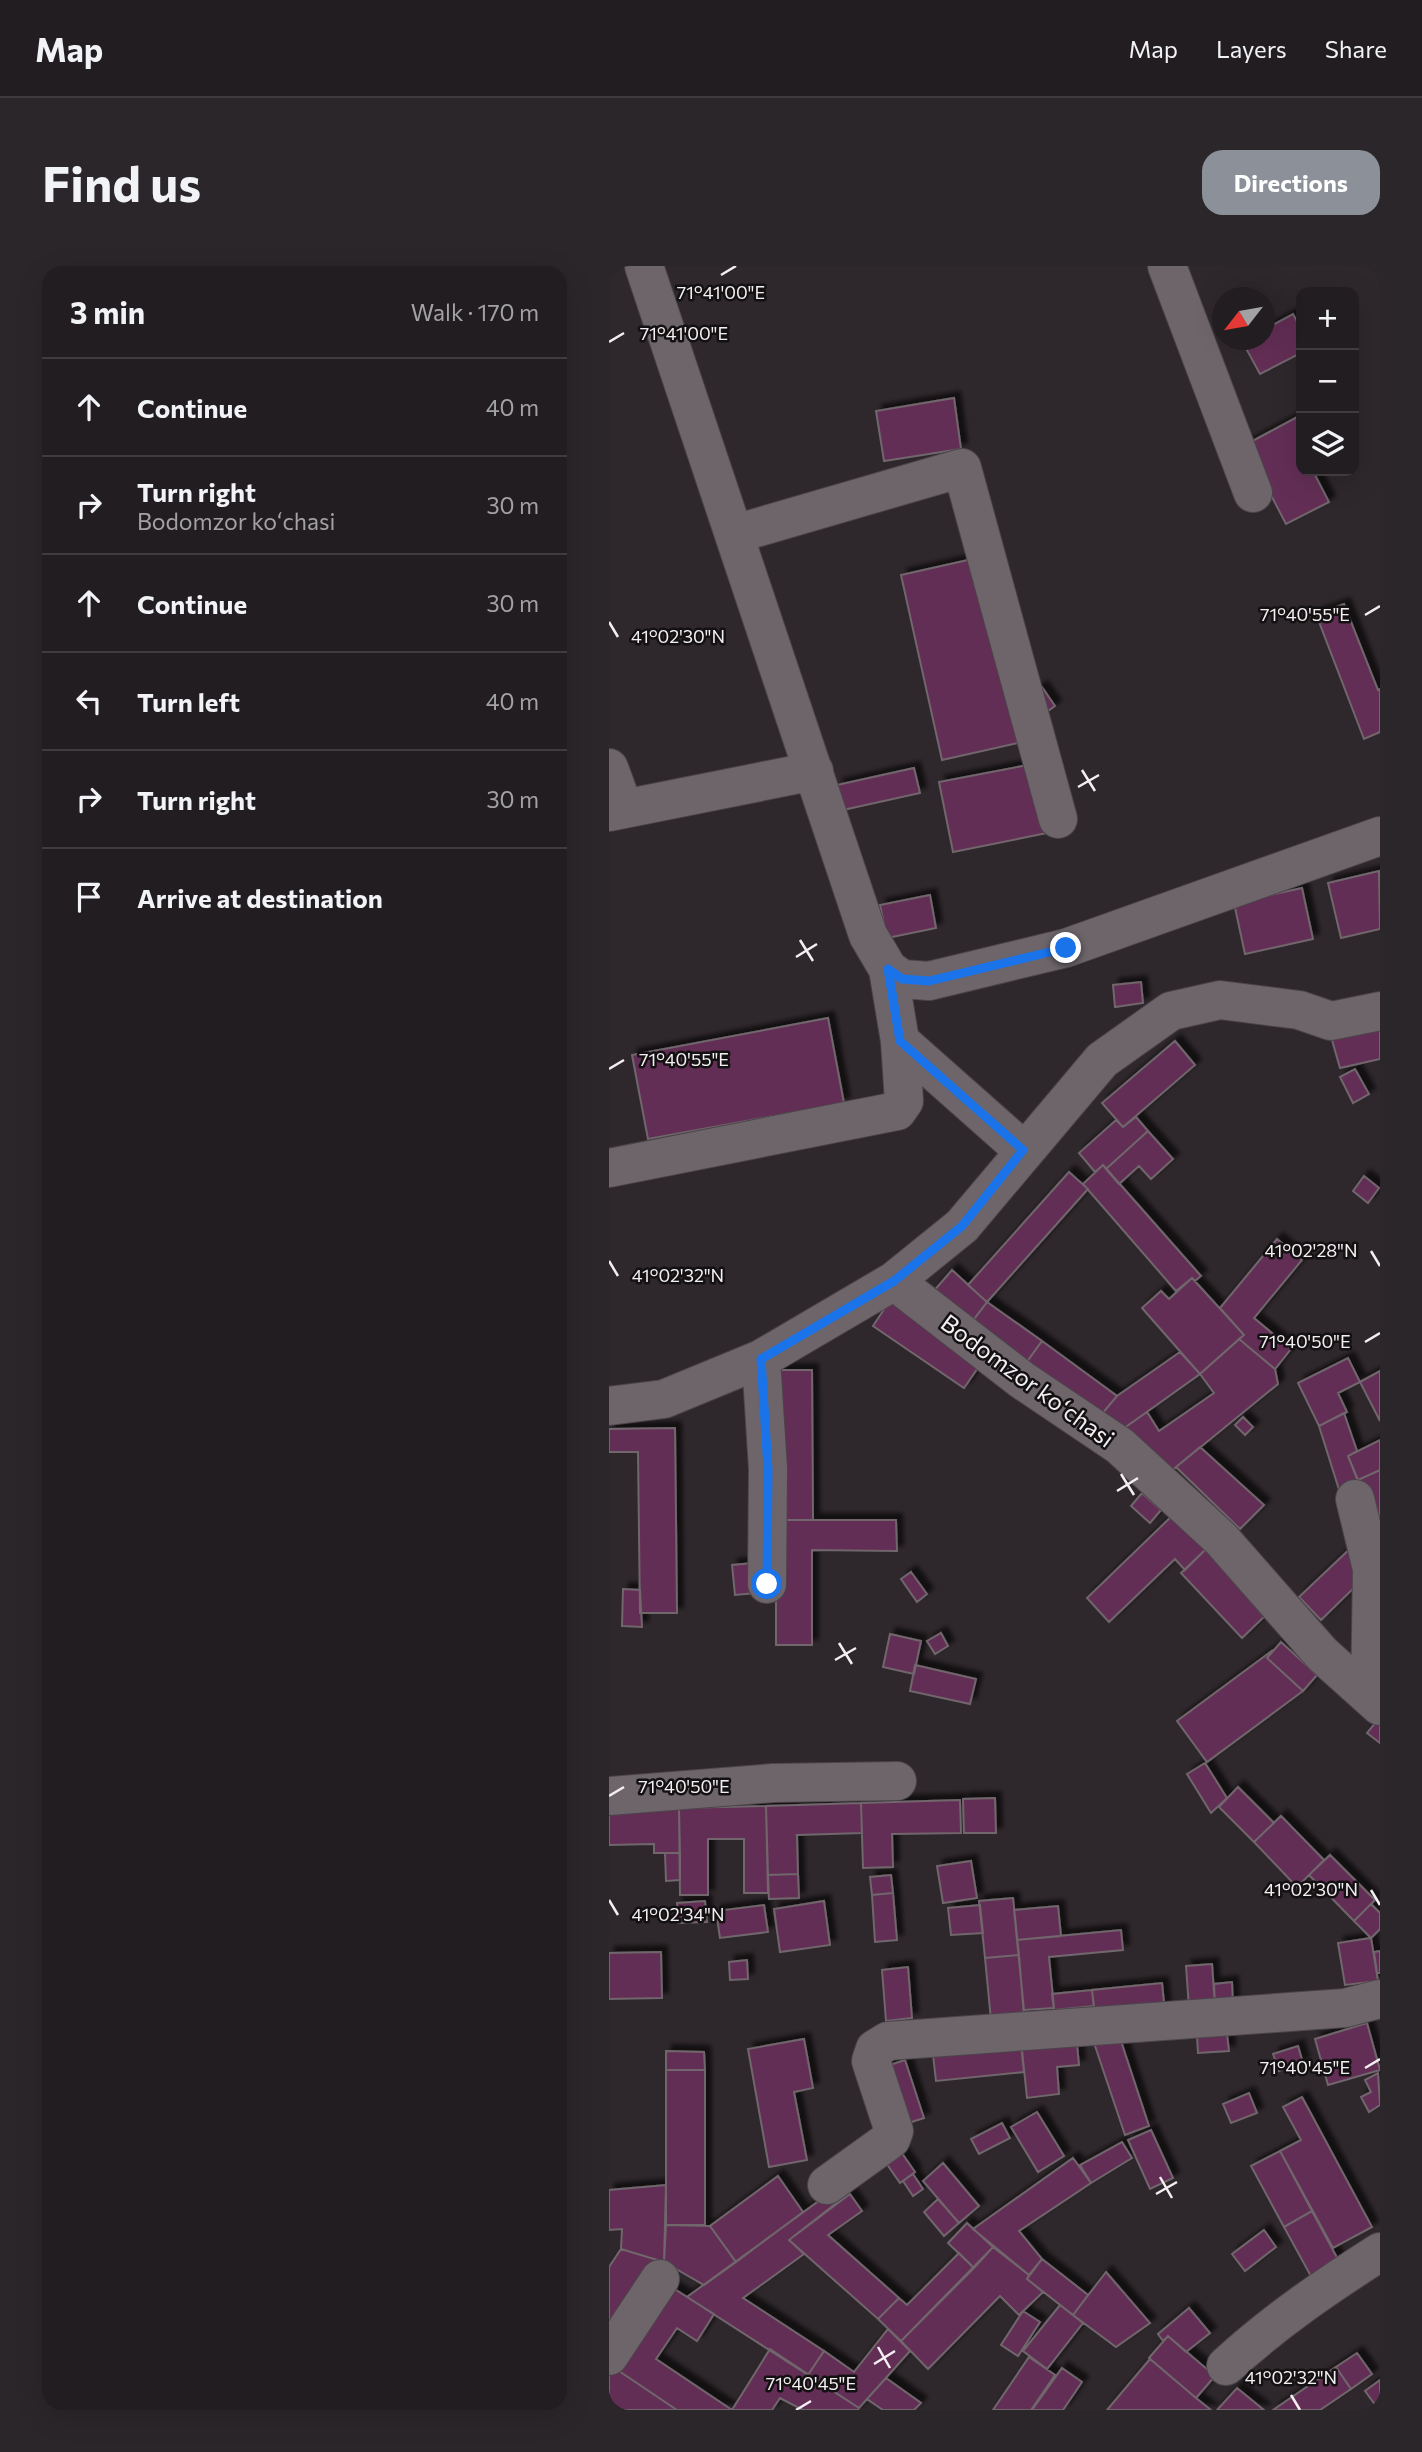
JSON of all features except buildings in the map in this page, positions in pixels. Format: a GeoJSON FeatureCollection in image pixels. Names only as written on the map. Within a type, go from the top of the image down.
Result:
{"type":"FeatureCollection","features":[{"type":"Feature","properties":{"kind":"street"},"geometry":{"type":"LineString","coordinates":[[609,1168],[897,1111],[904,1101],[900,1041],[888,969],[868,935],[644,266]]}},
{"type":"Feature","properties":{"kind":"street"},"geometry":{"type":"LineString","coordinates":[[1167,266],[1253,493]]}},
{"type":"Feature","properties":{"kind":"street"},"geometry":{"type":"LineString","coordinates":[[735,534],[962,468],[1058,819]]}},
{"type":"Feature","properties":{"kind":"street"},"geometry":{"type":"LineString","coordinates":[[609,768],[617,810],[814,771]]}},
{"type":"Feature","properties":{"kind":"street"},"geometry":{"type":"LineString","coordinates":[[888,969],[902,979],[929,981],[1066,948],[1380,836]]}},
{"type":"Feature","properties":{"kind":"street"},"geometry":{"type":"LineString","coordinates":[[609,1406],[664,1399],[761,1359],[894,1281],[962,1226],[1023,1150],[1102,1060],[1171,1011],[1220,1000],[1299,1010],[1331,1021],[1380,1011]]}},
{"type":"Feature","properties":{"kind":"street"},"geometry":{"type":"LineString","coordinates":[[900,1041],[1023,1150]]}},
{"type":"Feature","properties":{"kind":"street","name":"Bodomzor koʻchasi"},"geometry":{"type":"LineString","coordinates":[[894,1281],[1021,1380],[1120,1446],[1221,1539],[1322,1654],[1375,1701]]}},
{"type":"Feature","properties":{"kind":"street"},"geometry":{"type":"LineString","coordinates":[[761,1359],[768,1469],[767,1584]]}},
{"type":"Feature","properties":{"kind":"street"},"geometry":{"type":"LineString","coordinates":[[1355,1499],[1372,1569],[1375,1701]]}},
{"type":"Feature","properties":{"kind":"street"},"geometry":{"type":"LineString","coordinates":[[609,1796],[773,1783],[897,1782]]}},
{"type":"Feature","properties":{"kind":"street"},"geometry":{"type":"LineString","coordinates":[[827,2185],[891,2139],[894,2131],[870,2061],[875,2049],[888,2040],[1345,2008],[1380,1999]]}},
{"type":"Feature","properties":{"kind":"street"},"geometry":{"type":"LineString","coordinates":[[1226,2366],[1263,2332],[1306,2299],[1380,2252]]}},
{"type":"Feature","properties":{"kind":"street"},"geometry":{"type":"LineString","coordinates":[[609,2356],[660,2279]]}},
{"type":"Feature","properties":{"kind":"route"},"geometry":{"type":"LineString","coordinates":[[767,1584],[768,1469],[761,1359],[894,1281],[962,1226],[1023,1150],[900,1041],[888,969],[902,979],[929,981],[1066,948]]}}]}
